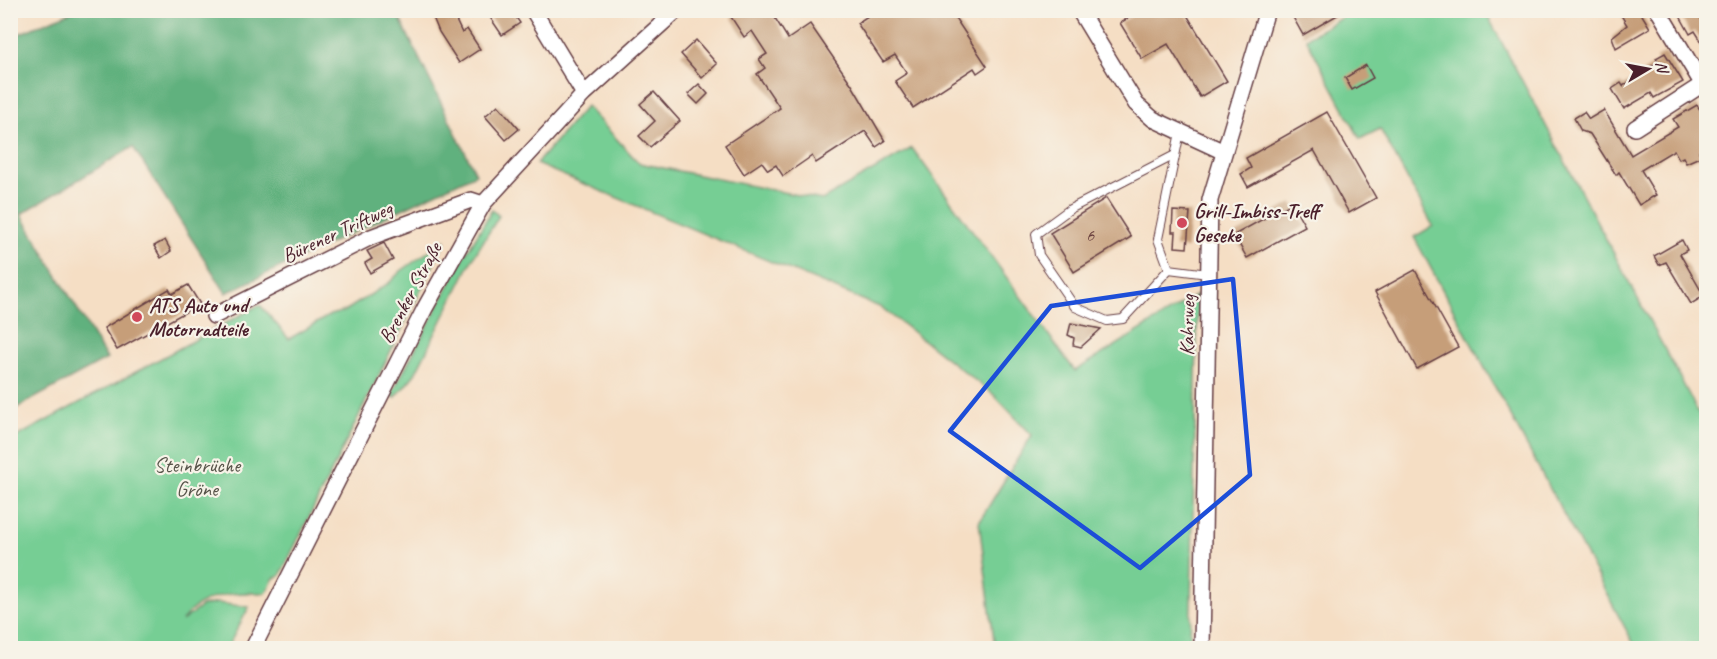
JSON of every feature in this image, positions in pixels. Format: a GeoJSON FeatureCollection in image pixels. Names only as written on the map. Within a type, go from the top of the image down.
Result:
{"type":"FeatureCollection","features":[{"type":"Feature","properties":{"kind":"street"},"geometry":{"type":"LineString","coordinates":[[533,10],[584,94]]}},
{"type":"Feature","properties":{"kind":"street","name":"Brenker Straße"},"geometry":{"type":"LineString","coordinates":[[253,648],[414,328],[483,204],[584,94],[677,10]]}},
{"type":"Feature","properties":{"kind":"street"},"geometry":{"type":"LineString","coordinates":[[1079,10],[1136,104],[1153,119],[1224,152]]}},
{"type":"Feature","properties":{"kind":"street","name":"Kahrweg"},"geometry":{"type":"LineString","coordinates":[[1202,648],[1210,200],[1267,10]]}},
{"type":"Feature","properties":{"kind":"street"},"geometry":{"type":"LineString","coordinates":[[1635,128],[1705,87],[1658,10]]}},
{"type":"Feature","properties":{"kind":"street","name":"Bürener Triftweg"},"geometry":{"type":"LineString","coordinates":[[214,316],[371,237],[471,200],[483,204]]}},
{"type":"Feature","properties":{"kind":"lane"},"geometry":{"type":"LineString","coordinates":[[1169,269],[1158,239],[1180,132]]}},
{"type":"Feature","properties":{"kind":"lane"},"geometry":{"type":"LineString","coordinates":[[1169,269],[1123,319],[1107,321],[1075,307],[1039,255],[1036,234],[1070,209],[1175,155]]}},
{"type":"Feature","properties":{"kind":"lane"},"geometry":{"type":"LineString","coordinates":[[1169,269],[1209,274]]}},
{"type":"Feature","properties":{"kind":"highlighted area"},"geometry":{"type":"Polygon","coordinates":[[[1233,279],[1250,475],[1140,568],[950,431],[1051,306],[1233,279]]]}},
{"type":"Feature","properties":{"kind":"green space"},"geometry":{"type":"Polygon","coordinates":[[[76,10],[396,11],[476,174],[226,293],[133,147],[21,214],[107,359],[11,411],[11,37],[76,10]]]}},
{"type":"Feature","properties":{"kind":"green space"},"geometry":{"type":"Polygon","coordinates":[[[1353,11],[1485,11],[1706,427],[1706,648],[1636,648],[1414,237],[1433,226],[1380,129],[1360,139],[1306,38],[1353,11]]]}},
{"type":"Feature","properties":{"kind":"green space"},"geometry":{"type":"Polygon","coordinates":[[[586,106],[639,163],[822,200],[912,148],[1075,371],[1198,294],[1190,648],[995,648],[979,522],[1032,435],[994,395],[882,308],[536,164],[586,106]]]}},
{"type":"Feature","properties":{"kind":"green space"},"geometry":{"type":"Polygon","coordinates":[[[492,210],[499,216],[473,258],[415,374],[395,398],[391,395],[465,255],[492,210]]]}},
{"type":"Feature","properties":{"kind":"green space","name":"Steinbrüche Gröne"},"geometry":{"type":"Polygon","coordinates":[[[446,239],[280,576],[274,578],[266,593],[220,596],[199,605],[182,621],[202,606],[217,603],[249,607],[227,648],[11,648],[11,440],[257,306],[261,306],[289,339],[330,315],[345,311],[389,283],[401,271],[446,239]]]}},
{"type":"Feature","properties":{"kind":"building"},"geometry":{"type":"Polygon","coordinates":[[[430,10],[451,10],[462,33],[467,29],[480,49],[459,63],[439,32],[430,10]]]}},
{"type":"Feature","properties":{"kind":"building"},"geometry":{"type":"Polygon","coordinates":[[[485,10],[511,10],[520,23],[502,35],[485,10]]]}},
{"type":"Feature","properties":{"kind":"building"},"geometry":{"type":"Polygon","coordinates":[[[739,10],[770,10],[788,39],[810,24],[852,85],[885,141],[876,147],[865,131],[816,163],[812,156],[783,176],[776,165],[768,170],[762,162],[744,174],[725,145],[780,108],[757,74],[765,68],[759,59],[767,54],[752,31],[744,37],[731,17],[739,10]]]}},
{"type":"Feature","properties":{"kind":"building"},"geometry":{"type":"Polygon","coordinates":[[[865,10],[950,10],[987,66],[977,73],[974,68],[913,108],[895,81],[907,73],[895,55],[883,62],[857,23],[868,16],[865,10]]]}},
{"type":"Feature","properties":{"kind":"building"},"geometry":{"type":"Polygon","coordinates":[[[1141,10],[1184,10],[1227,81],[1200,97],[1168,44],[1142,59],[1120,23],[1141,10]]]}},
{"type":"Feature","properties":{"kind":"building"},"geometry":{"type":"Polygon","coordinates":[[[1289,10],[1346,10],[1303,35],[1289,10]]]}},
{"type":"Feature","properties":{"kind":"building"},"geometry":{"type":"Polygon","coordinates":[[[1618,10],[1639,10],[1650,28],[1616,48],[1612,37],[1627,25],[1618,10]]]}},
{"type":"Feature","properties":{"kind":"building"},"geometry":{"type":"Polygon","coordinates":[[[1689,10],[1696,10],[1707,29],[1707,50],[1695,31],[1690,34],[1680,16],[1689,10]]]}},
{"type":"Feature","properties":{"kind":"building"},"geometry":{"type":"Polygon","coordinates":[[[696,40],[717,64],[702,78],[681,54],[696,40]]]}},
{"type":"Feature","properties":{"kind":"building"},"geometry":{"type":"Polygon","coordinates":[[[1665,53],[1683,82],[1654,98],[1651,93],[1624,109],[1612,89],[1621,83],[1623,86],[1643,74],[1642,72],[1658,62],[1656,58],[1665,53]]]}},
{"type":"Feature","properties":{"kind":"building"},"geometry":{"type":"Polygon","coordinates":[[[1366,65],[1373,78],[1352,90],[1345,78],[1366,65]]]}},
{"type":"Feature","properties":{"kind":"building"},"geometry":{"type":"Polygon","coordinates":[[[699,84],[708,94],[698,104],[688,94],[699,84]]]}},
{"type":"Feature","properties":{"kind":"building"},"geometry":{"type":"Polygon","coordinates":[[[654,92],[680,121],[650,147],[639,136],[655,121],[640,104],[654,92]]]}},
{"type":"Feature","properties":{"kind":"building"},"geometry":{"type":"Polygon","coordinates":[[[498,105],[519,129],[506,140],[485,116],[498,105]]]}},
{"type":"Feature","properties":{"kind":"building"},"geometry":{"type":"Polygon","coordinates":[[[1697,105],[1707,120],[1707,147],[1699,152],[1702,156],[1686,163],[1683,157],[1679,159],[1674,150],[1641,170],[1656,195],[1639,205],[1619,172],[1616,175],[1590,134],[1581,131],[1574,118],[1584,112],[1589,119],[1604,110],[1631,155],[1678,127],[1673,119],[1697,105]]]}},
{"type":"Feature","properties":{"kind":"building"},"geometry":{"type":"Polygon","coordinates":[[[1327,112],[1376,198],[1349,213],[1314,150],[1248,187],[1241,174],[1251,168],[1246,158],[1327,112]]]}},
{"type":"Feature","properties":{"kind":"building"},"geometry":{"type":"Polygon","coordinates":[[[1106,198],[1131,237],[1074,272],[1050,233],[1106,198]]]}},
{"type":"Feature","properties":{"kind":"building"},"geometry":{"type":"Polygon","coordinates":[[[1292,203],[1305,226],[1247,258],[1234,235],[1292,203]]]}},
{"type":"Feature","properties":{"kind":"building"},"geometry":{"type":"Polygon","coordinates":[[[1173,211],[1190,212],[1187,248],[1175,247],[1176,232],[1172,232],[1173,211]]]}},
{"type":"Feature","properties":{"kind":"building"},"geometry":{"type":"Polygon","coordinates":[[[165,240],[171,251],[161,258],[154,246],[165,240]]]}},
{"type":"Feature","properties":{"kind":"building"},"geometry":{"type":"Polygon","coordinates":[[[1682,240],[1687,250],[1680,254],[1704,296],[1691,304],[1666,262],[1659,265],[1654,256],[1682,240]]]}},
{"type":"Feature","properties":{"kind":"building"},"geometry":{"type":"Polygon","coordinates":[[[384,243],[393,260],[370,273],[365,263],[372,259],[367,251],[384,243]]]}},
{"type":"Feature","properties":{"kind":"building"},"geometry":{"type":"Polygon","coordinates":[[[1415,270],[1458,347],[1417,369],[1375,292],[1415,270]]]}},
{"type":"Feature","properties":{"kind":"building"},"geometry":{"type":"Polygon","coordinates":[[[188,285],[200,304],[117,350],[104,328],[169,289],[172,294],[188,285]]]}},
{"type":"Feature","properties":{"kind":"building"},"geometry":{"type":"Polygon","coordinates":[[[1071,323],[1101,329],[1081,347],[1073,345],[1074,338],[1068,335],[1071,323]]]}},
{"type":"Feature","properties":{"kind":"place","name":"Grill-Imbiss-Treff Geseke"},"geometry":{"type":"Point","coordinates":[1182,223]}},
{"type":"Feature","properties":{"kind":"place","name":"ATS Auto und Motorradteile"},"geometry":{"type":"Point","coordinates":[137,317]}}]}
